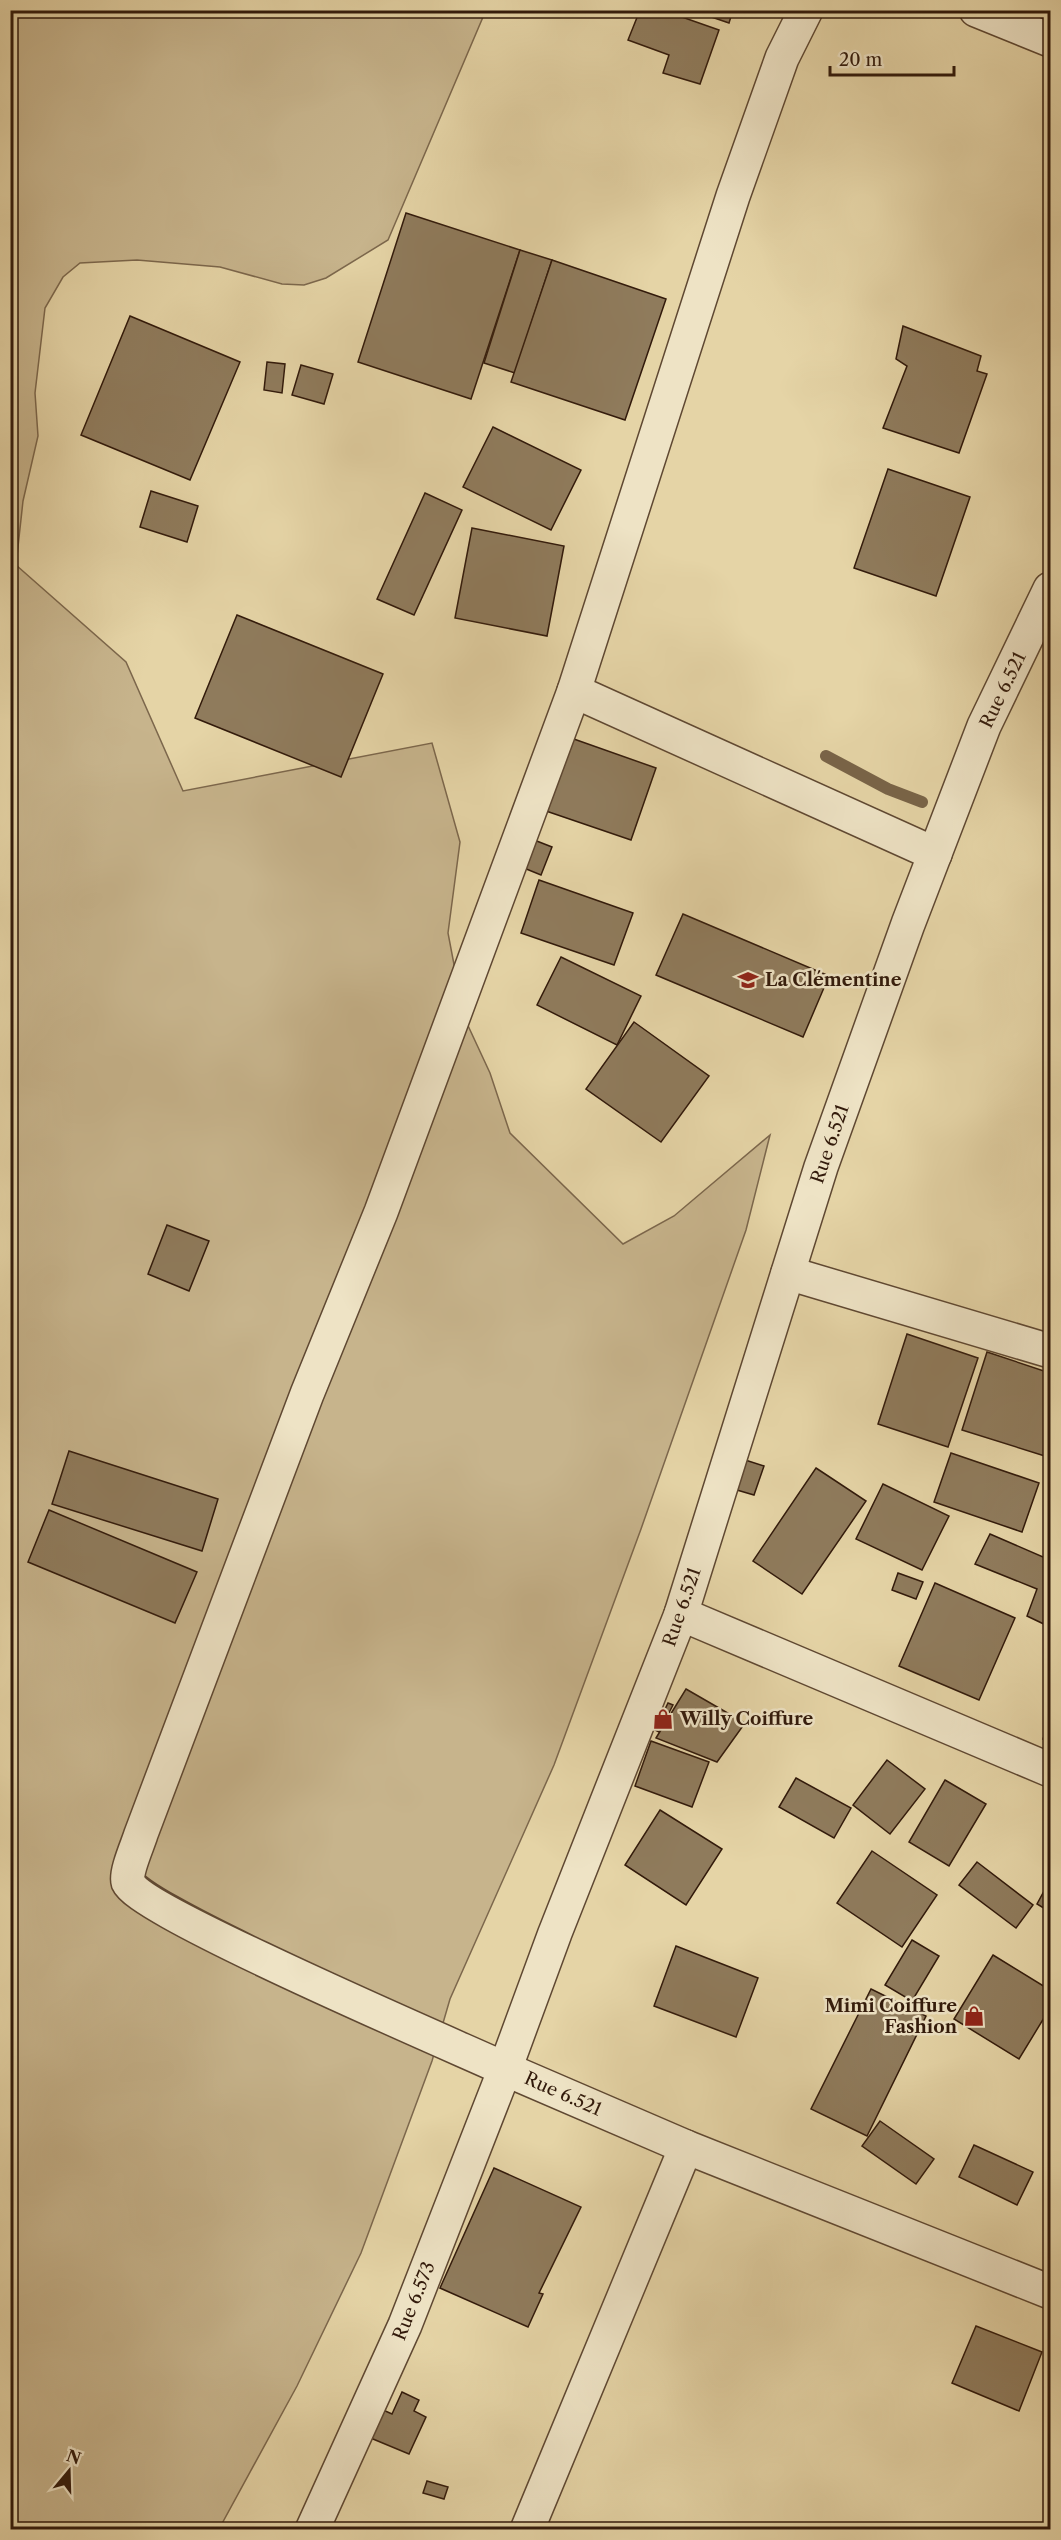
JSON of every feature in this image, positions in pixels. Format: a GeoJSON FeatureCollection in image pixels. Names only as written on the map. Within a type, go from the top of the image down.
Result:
{"type":"FeatureCollection","features":[{"type":"Feature","properties":{"kind":"street"},"geometry":{"type":"LineString","coordinates":[[505,2069],[216,1938],[147,1899],[129,1884],[128,1877],[141,1834],[298,1417],[385,1201],[574,691],[733,196],[782,58],[806,10]]}},
{"type":"Feature","properties":{"kind":"street"},"geometry":{"type":"LineString","coordinates":[[976,10],[1050,40]]}},
{"type":"Feature","properties":{"kind":"street","name":"Rue 6.521"},"geometry":{"type":"LineString","coordinates":[[1050,589],[984,726],[935,854],[821,1167],[681,1614],[555,1933],[505,2069],[686,2147],[1050,2292]]}},
{"type":"Feature","properties":{"kind":"street"},"geometry":{"type":"LineString","coordinates":[[574,691],[935,854]]}},
{"type":"Feature","properties":{"kind":"street"},"geometry":{"type":"LineString","coordinates":[[788,1273],[1050,1351]]}},
{"type":"Feature","properties":{"kind":"street"},"geometry":{"type":"LineString","coordinates":[[681,1614],[1050,1770]]}},
{"type":"Feature","properties":{"kind":"street","name":"Rue 6.573"},"geometry":{"type":"LineString","coordinates":[[312,2529],[405,2325],[505,2069]]}},
{"type":"Feature","properties":{"kind":"street"},"geometry":{"type":"LineString","coordinates":[[526,2529],[686,2147]]}},
{"type":"Feature","properties":{"kind":"shaded area"},"geometry":{"type":"Polygon","coordinates":[[[11,11],[484,11],[388,240],[326,278],[304,285],[282,284],[220,267],[137,260],[80,263],[63,277],[45,308],[35,393],[38,436],[23,501],[16,565],[126,662],[183,791],[432,743],[460,842],[448,933],[464,1017],[490,1073],[510,1133],[623,1244],[674,1216],[770,1135],[746,1230],[641,1529],[554,1765],[450,1999],[432,2061],[361,2253],[297,2386],[219,2529],[11,2530],[11,11]]]}},
{"type":"Feature","properties":{"kind":"building"},"geometry":{"type":"Polygon","coordinates":[[[640,10],[662,10],[719,30],[700,84],[663,73],[669,55],[628,40],[640,10]]]}},
{"type":"Feature","properties":{"kind":"building"},"geometry":{"type":"Polygon","coordinates":[[[691,10],[733,10],[729,23],[691,10]]]}},
{"type":"Feature","properties":{"kind":"building"},"geometry":{"type":"Polygon","coordinates":[[[406,213],[520,250],[471,399],[358,362],[406,213]]]}},
{"type":"Feature","properties":{"kind":"building"},"geometry":{"type":"Polygon","coordinates":[[[520,250],[552,260],[515,373],[484,363],[520,250]]]}},
{"type":"Feature","properties":{"kind":"building"},"geometry":{"type":"Polygon","coordinates":[[[552,260],[666,299],[625,420],[511,382],[552,260]]]}},
{"type":"Feature","properties":{"kind":"building"},"geometry":{"type":"Polygon","coordinates":[[[130,316],[240,362],[190,480],[81,435],[130,316]]]}},
{"type":"Feature","properties":{"kind":"building"},"geometry":{"type":"Polygon","coordinates":[[[903,326],[981,356],[977,371],[987,374],[959,453],[883,428],[907,366],[896,359],[903,326]]]}},
{"type":"Feature","properties":{"kind":"building"},"geometry":{"type":"Polygon","coordinates":[[[267,362],[285,364],[282,393],[264,390],[267,362]]]}},
{"type":"Feature","properties":{"kind":"building"},"geometry":{"type":"Polygon","coordinates":[[[301,365],[333,374],[324,404],[292,395],[301,365]]]}},
{"type":"Feature","properties":{"kind":"building"},"geometry":{"type":"Polygon","coordinates":[[[493,427],[581,470],[551,530],[463,487],[493,427]]]}},
{"type":"Feature","properties":{"kind":"building"},"geometry":{"type":"Polygon","coordinates":[[[888,469],[970,497],[936,596],[854,568],[888,469]]]}},
{"type":"Feature","properties":{"kind":"building"},"geometry":{"type":"Polygon","coordinates":[[[151,491],[198,506],[187,542],[140,527],[151,491]]]}},
{"type":"Feature","properties":{"kind":"building"},"geometry":{"type":"Polygon","coordinates":[[[425,493],[462,510],[414,615],[377,599],[425,493]]]}},
{"type":"Feature","properties":{"kind":"building"},"geometry":{"type":"Polygon","coordinates":[[[472,528],[564,546],[547,636],[455,618],[472,528]]]}},
{"type":"Feature","properties":{"kind":"building"},"geometry":{"type":"Polygon","coordinates":[[[237,615],[383,674],[341,777],[195,718],[237,615]]]}},
{"type":"Feature","properties":{"kind":"building"},"geometry":{"type":"Polygon","coordinates":[[[571,738],[656,768],[631,840],[546,811],[571,738]]]}},
{"type":"Feature","properties":{"kind":"building"},"geometry":{"type":"Polygon","coordinates":[[[529,838],[552,847],[541,875],[519,866],[529,838]]]}},
{"type":"Feature","properties":{"kind":"building"},"geometry":{"type":"Polygon","coordinates":[[[539,880],[633,913],[614,965],[521,933],[539,880]]]}},
{"type":"Feature","properties":{"kind":"building"},"geometry":{"type":"Polygon","coordinates":[[[683,914],[829,976],[803,1037],[656,975],[683,914]]]}},
{"type":"Feature","properties":{"kind":"building"},"geometry":{"type":"Polygon","coordinates":[[[561,957],[641,996],[617,1045],[537,1005],[561,957]]]}},
{"type":"Feature","properties":{"kind":"building"},"geometry":{"type":"Polygon","coordinates":[[[634,1022],[709,1076],[661,1142],[586,1089],[634,1022]]]}},
{"type":"Feature","properties":{"kind":"building"},"geometry":{"type":"Polygon","coordinates":[[[167,1225],[209,1241],[189,1291],[148,1274],[167,1225]]]}},
{"type":"Feature","properties":{"kind":"building"},"geometry":{"type":"Polygon","coordinates":[[[907,1334],[978,1358],[948,1447],[878,1424],[907,1334]]]}},
{"type":"Feature","properties":{"kind":"building"},"geometry":{"type":"Polygon","coordinates":[[[987,1352],[1050,1373],[1048,1457],[962,1430],[987,1352]]]}},
{"type":"Feature","properties":{"kind":"building"},"geometry":{"type":"Polygon","coordinates":[[[69,1451],[218,1499],[202,1551],[52,1504],[69,1451]]]}},
{"type":"Feature","properties":{"kind":"building"},"geometry":{"type":"Polygon","coordinates":[[[951,1453],[1039,1483],[1022,1532],[934,1502],[951,1453]]]}},
{"type":"Feature","properties":{"kind":"building"},"geometry":{"type":"Polygon","coordinates":[[[739,1458],[764,1466],[754,1495],[730,1488],[739,1458]]]}},
{"type":"Feature","properties":{"kind":"building"},"geometry":{"type":"Polygon","coordinates":[[[816,1468],[866,1501],[802,1594],[753,1561],[816,1468]]]}},
{"type":"Feature","properties":{"kind":"building"},"geometry":{"type":"Polygon","coordinates":[[[883,1484],[949,1516],[922,1570],[856,1539],[883,1484]]]}},
{"type":"Feature","properties":{"kind":"building"},"geometry":{"type":"Polygon","coordinates":[[[49,1510],[197,1572],[175,1623],[28,1562],[49,1510]]]}},
{"type":"Feature","properties":{"kind":"building"},"geometry":{"type":"Polygon","coordinates":[[[990,1534],[1050,1560],[1050,1627],[1027,1616],[1037,1589],[975,1564],[990,1534]]]}},
{"type":"Feature","properties":{"kind":"building"},"geometry":{"type":"Polygon","coordinates":[[[898,1573],[923,1582],[916,1599],[892,1590],[898,1573]]]}},
{"type":"Feature","properties":{"kind":"building"},"geometry":{"type":"Polygon","coordinates":[[[935,1583],[1015,1618],[979,1700],[899,1666],[935,1583]]]}},
{"type":"Feature","properties":{"kind":"building"},"geometry":{"type":"Polygon","coordinates":[[[686,1689],[745,1723],[717,1762],[656,1738],[686,1689]]]}},
{"type":"Feature","properties":{"kind":"building"},"geometry":{"type":"Polygon","coordinates":[[[668,1703],[673,1705],[659,1732],[655,1730],[668,1703]]]}},
{"type":"Feature","properties":{"kind":"building"},"geometry":{"type":"Polygon","coordinates":[[[1050,1717],[1050,1742],[1043,1739],[1050,1717]]]}},
{"type":"Feature","properties":{"kind":"building"},"geometry":{"type":"Polygon","coordinates":[[[651,1741],[709,1762],[692,1807],[635,1786],[651,1741]]]}},
{"type":"Feature","properties":{"kind":"building"},"geometry":{"type":"Polygon","coordinates":[[[887,1760],[925,1789],[890,1834],[853,1805],[887,1760]]]}},
{"type":"Feature","properties":{"kind":"building"},"geometry":{"type":"Polygon","coordinates":[[[796,1778],[851,1808],[834,1838],[779,1807],[796,1778]]]}},
{"type":"Feature","properties":{"kind":"building"},"geometry":{"type":"Polygon","coordinates":[[[945,1780],[986,1804],[949,1866],[909,1842],[945,1780]]]}},
{"type":"Feature","properties":{"kind":"building"},"geometry":{"type":"Polygon","coordinates":[[[660,1810],[722,1849],[686,1905],[625,1865],[660,1810]]]}},
{"type":"Feature","properties":{"kind":"building"},"geometry":{"type":"Polygon","coordinates":[[[872,1851],[937,1895],[902,1947],[837,1903],[872,1851]]]}},
{"type":"Feature","properties":{"kind":"building"},"geometry":{"type":"Polygon","coordinates":[[[977,1862],[1033,1905],[1016,1928],[959,1885],[977,1862]]]}},
{"type":"Feature","properties":{"kind":"building"},"geometry":{"type":"Polygon","coordinates":[[[1050,1880],[1050,1912],[1037,1904],[1050,1880]]]}},
{"type":"Feature","properties":{"kind":"building"},"geometry":{"type":"Polygon","coordinates":[[[912,1940],[939,1956],[912,2001],[885,1985],[912,1940]]]}},
{"type":"Feature","properties":{"kind":"building"},"geometry":{"type":"Polygon","coordinates":[[[676,1946],[758,1978],[736,2037],[654,2006],[676,1946]]]}},
{"type":"Feature","properties":{"kind":"building"},"geometry":{"type":"Polygon","coordinates":[[[993,1955],[1050,1990],[1050,2008],[1019,2059],[954,2019],[993,1955]]]}},
{"type":"Feature","properties":{"kind":"building"},"geometry":{"type":"Polygon","coordinates":[[[871,1989],[926,2016],[867,2136],[811,2109],[871,1989]]]}},
{"type":"Feature","properties":{"kind":"building"},"geometry":{"type":"Polygon","coordinates":[[[880,2121],[934,2159],[916,2184],[862,2146],[880,2121]]]}},
{"type":"Feature","properties":{"kind":"building"},"geometry":{"type":"Polygon","coordinates":[[[974,2145],[1033,2172],[1017,2205],[959,2177],[974,2145]]]}},
{"type":"Feature","properties":{"kind":"building"},"geometry":{"type":"Polygon","coordinates":[[[494,2168],[581,2207],[539,2293],[543,2294],[528,2327],[440,2288],[494,2168]]]}},
{"type":"Feature","properties":{"kind":"building"},"geometry":{"type":"Polygon","coordinates":[[[976,2326],[1042,2352],[1019,2411],[952,2383],[976,2326]]]}},
{"type":"Feature","properties":{"kind":"building"},"geometry":{"type":"Polygon","coordinates":[[[402,2392],[419,2400],[414,2411],[426,2417],[409,2454],[361,2434],[372,2405],[392,2414],[402,2392]]]}},
{"type":"Feature","properties":{"kind":"building"},"geometry":{"type":"Polygon","coordinates":[[[427,2481],[448,2487],[444,2499],[423,2493],[427,2481]]]}},
{"type":"Feature","properties":{"kind":"waterway"},"geometry":{"type":"LineString","coordinates":[[826,756],[888,789],[922,802]]}},
{"type":"Feature","properties":{"kind":"place","name":"La Clémentine"},"geometry":{"type":"Point","coordinates":[748,980]}},
{"type":"Feature","properties":{"kind":"place","name":"Willy Coiffure"},"geometry":{"type":"Point","coordinates":[663,1719]}},
{"type":"Feature","properties":{"kind":"place","name":"Mimi Coiffure Fashion"},"geometry":{"type":"Point","coordinates":[974,2016]}}]}
